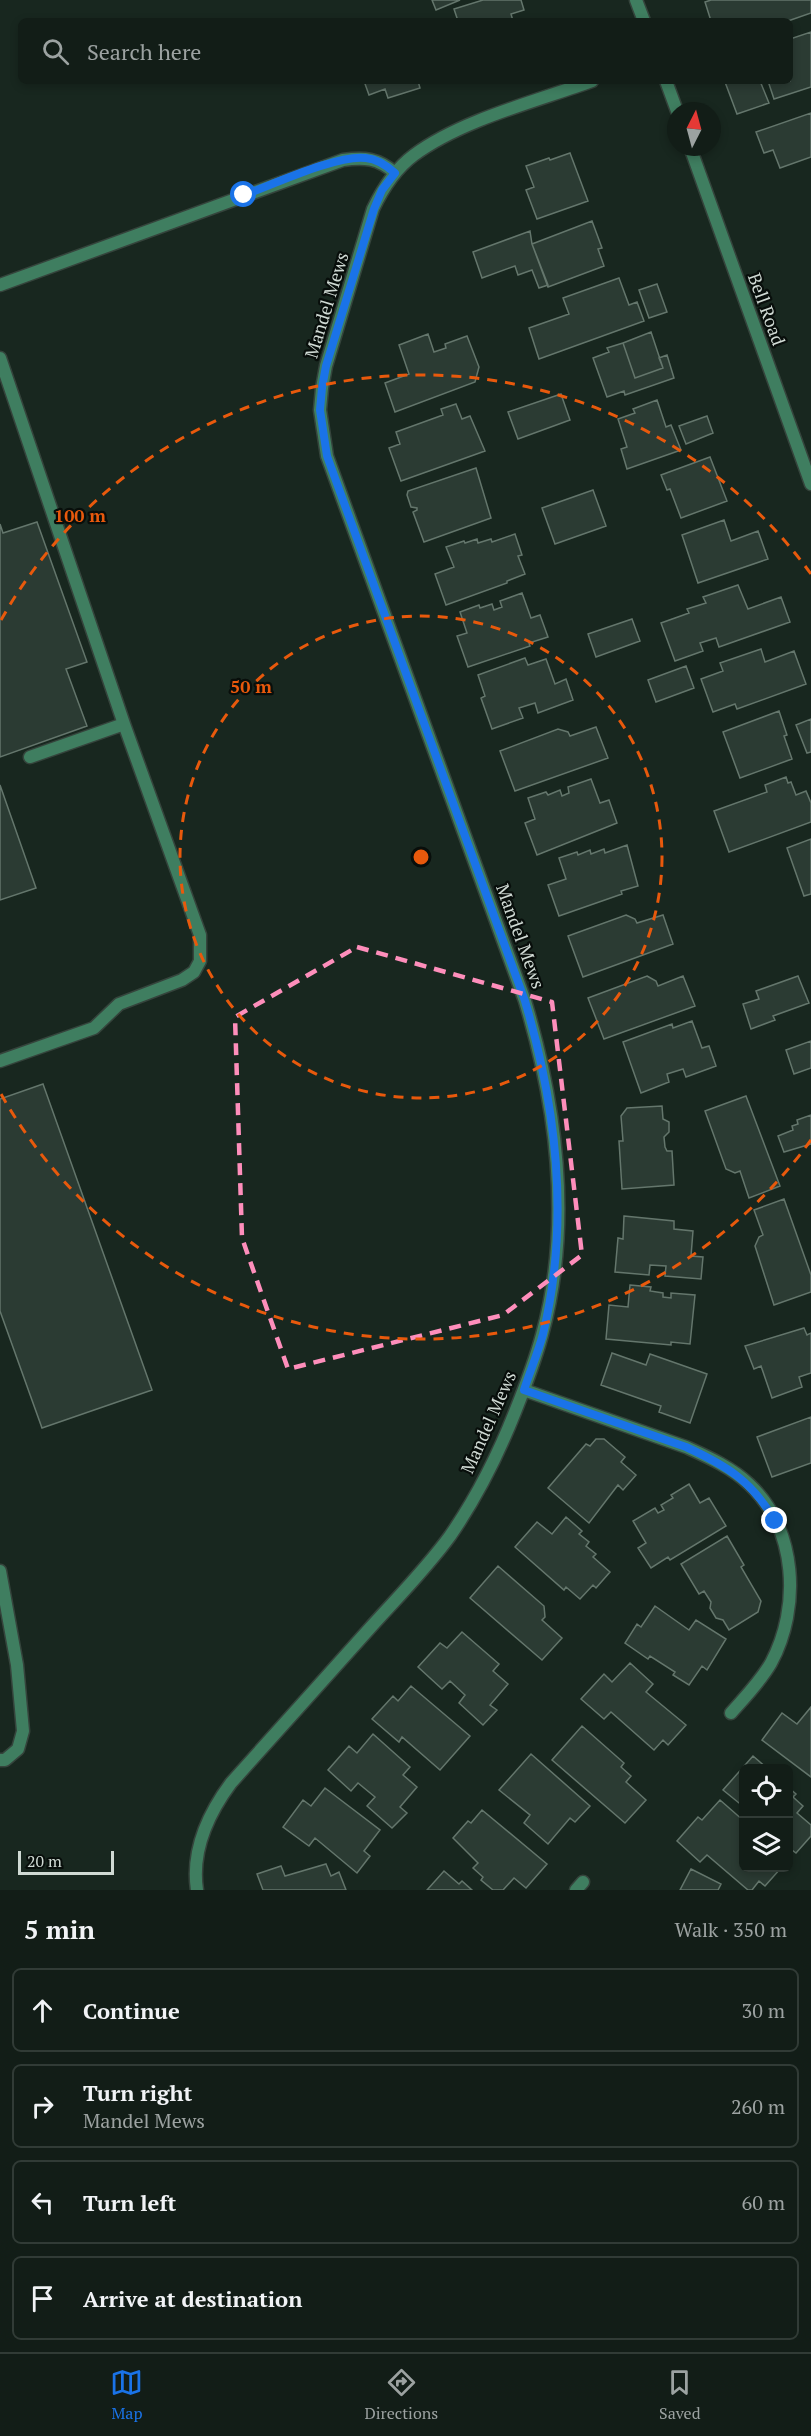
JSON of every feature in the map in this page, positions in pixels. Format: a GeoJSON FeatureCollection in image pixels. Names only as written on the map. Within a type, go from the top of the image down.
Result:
{"type":"FeatureCollection","features":[{"type":"Feature","properties":{"kind":"street"},"geometry":{"type":"LineString","coordinates":[[636,0],[643,18]]}},
{"type":"Feature","properties":{"kind":"street","name":"Mandel Mews"},"geometry":{"type":"LineString","coordinates":[[197,1890],[196,1863],[200,1840],[215,1806],[231,1783],[426,1565],[449,1536],[489,1471],[524,1390],[543,1335],[553,1281],[558,1216],[557,1157],[539,1049],[525,1001],[327,456],[320,410],[326,366],[374,209],[382,190],[395,173],[413,155],[442,138],[481,121],[584,84]]}},
{"type":"Feature","properties":{"kind":"street"},"geometry":{"type":"LineString","coordinates":[[667,84],[674,102]]}},
{"type":"Feature","properties":{"kind":"street","name":"Bell Road"},"geometry":{"type":"LineString","coordinates":[[693,156],[811,484]]}},
{"type":"Feature","properties":{"kind":"street"},"geometry":{"type":"LineString","coordinates":[[0,285],[343,160],[366,158],[377,160],[395,173]]}},
{"type":"Feature","properties":{"kind":"street"},"geometry":{"type":"LineString","coordinates":[[0,358],[124,724],[200,935],[200,961],[194,972],[182,980],[119,1004],[94,1028],[0,1061]]}},
{"type":"Feature","properties":{"kind":"street"},"geometry":{"type":"LineString","coordinates":[[30,757],[124,724]]}},
{"type":"Feature","properties":{"kind":"street"},"geometry":{"type":"LineString","coordinates":[[524,1390],[686,1447],[711,1459],[749,1484],[764,1501],[775,1521],[785,1551],[791,1583],[789,1607],[785,1627],[770,1664],[758,1683],[731,1713]]}},
{"type":"Feature","properties":{"kind":"street"},"geometry":{"type":"LineString","coordinates":[[0,1570],[17,1665],[23,1731],[18,1749],[5,1760],[0,1760]]}},
{"type":"Feature","properties":{"kind":"highlighted area"},"geometry":{"type":"Polygon","coordinates":[[[357,947],[552,1002],[582,1255],[503,1315],[288,1369],[242,1238],[235,1017],[357,947]]]}},
{"type":"Feature","properties":{"kind":"building"},"geometry":{"type":"Polygon","coordinates":[[[432,0],[460,0],[436,10],[432,0]]]}},
{"type":"Feature","properties":{"kind":"building"},"geometry":{"type":"Polygon","coordinates":[[[483,0],[521,0],[524,10],[511,14],[512,18],[457,18],[454,9],[483,0]]]}},
{"type":"Feature","properties":{"kind":"building"},"geometry":{"type":"Polygon","coordinates":[[[711,0],[811,0],[811,13],[793,19],[710,18],[705,2],[711,0]]]}},
{"type":"Feature","properties":{"kind":"building"},"geometry":{"type":"Polygon","coordinates":[[[811,32],[811,87],[774,99],[769,84],[793,84],[793,38],[811,32]]]}},
{"type":"Feature","properties":{"kind":"building"},"geometry":{"type":"Polygon","coordinates":[[[365,84],[419,84],[420,88],[388,98],[385,89],[369,95],[365,84]]]}},
{"type":"Feature","properties":{"kind":"building"},"geometry":{"type":"Polygon","coordinates":[[[726,84],[761,84],[769,103],[737,114],[726,84]]]}},
{"type":"Feature","properties":{"kind":"building"},"geometry":{"type":"Polygon","coordinates":[[[811,113],[811,157],[780,168],[773,150],[764,153],[756,132],[811,113]]]}},
{"type":"Feature","properties":{"kind":"building"},"geometry":{"type":"Polygon","coordinates":[[[570,153],[588,201],[537,219],[526,190],[534,187],[526,166],[570,153]]]}},
{"type":"Feature","properties":{"kind":"building"},"geometry":{"type":"Polygon","coordinates":[[[592,221],[602,248],[598,249],[604,266],[548,287],[532,244],[592,221]]]}},
{"type":"Feature","properties":{"kind":"building"},"geometry":{"type":"Polygon","coordinates":[[[530,231],[532,244],[548,285],[539,288],[532,270],[518,275],[515,266],[482,278],[473,252],[530,231]]]}},
{"type":"Feature","properties":{"kind":"building"},"geometry":{"type":"Polygon","coordinates":[[[619,278],[629,305],[637,302],[644,321],[539,359],[529,328],[569,314],[563,298],[619,278]]]}},
{"type":"Feature","properties":{"kind":"building"},"geometry":{"type":"Polygon","coordinates":[[[657,284],[667,312],[649,318],[639,290],[657,284]]]}},
{"type":"Feature","properties":{"kind":"building"},"geometry":{"type":"Polygon","coordinates":[[[651,332],[663,368],[635,378],[623,343],[651,332]]]}},
{"type":"Feature","properties":{"kind":"building"},"geometry":{"type":"Polygon","coordinates":[[[428,334],[434,352],[446,348],[445,344],[467,336],[479,367],[475,382],[395,412],[385,383],[409,374],[399,345],[428,334]]]}},
{"type":"Feature","properties":{"kind":"building"},"geometry":{"type":"Polygon","coordinates":[[[623,343],[635,378],[663,368],[659,358],[667,355],[674,378],[625,395],[624,391],[607,397],[593,358],[609,352],[607,348],[623,343]]]}},
{"type":"Feature","properties":{"kind":"building"},"geometry":{"type":"Polygon","coordinates":[[[561,394],[570,420],[518,439],[508,412],[561,394]]]}},
{"type":"Feature","properties":{"kind":"building"},"geometry":{"type":"Polygon","coordinates":[[[657,400],[666,427],[671,425],[681,450],[627,469],[621,449],[627,447],[618,419],[635,413],[633,409],[657,400]]]}},
{"type":"Feature","properties":{"kind":"building"},"geometry":{"type":"Polygon","coordinates":[[[456,404],[462,419],[470,416],[485,451],[401,481],[389,448],[400,444],[396,432],[443,415],[441,409],[456,404]]]}},
{"type":"Feature","properties":{"kind":"building"},"geometry":{"type":"Polygon","coordinates":[[[707,416],[713,433],[686,444],[679,426],[707,416]]]}},
{"type":"Feature","properties":{"kind":"building"},"geometry":{"type":"Polygon","coordinates":[[[710,457],[727,501],[681,518],[670,489],[667,490],[661,475],[710,457]]]}},
{"type":"Feature","properties":{"kind":"building"},"geometry":{"type":"Polygon","coordinates":[[[476,468],[491,518],[424,542],[413,512],[417,508],[411,507],[408,491],[476,468]]]}},
{"type":"Feature","properties":{"kind":"building"},"geometry":{"type":"Polygon","coordinates":[[[593,490],[606,526],[555,544],[542,508],[593,490]]]}},
{"type":"Feature","properties":{"kind":"building"},"geometry":{"type":"Polygon","coordinates":[[[724,520],[731,541],[758,531],[768,559],[698,583],[682,535],[724,520]]]}},
{"type":"Feature","properties":{"kind":"building"},"geometry":{"type":"Polygon","coordinates":[[[37,522],[87,662],[66,669],[87,726],[0,757],[0,524],[3,533],[37,522]]]}},
{"type":"Feature","properties":{"kind":"building"},"geometry":{"type":"Polygon","coordinates":[[[515,534],[522,555],[518,556],[525,574],[507,583],[446,605],[435,574],[454,567],[446,547],[477,539],[478,543],[491,539],[492,542],[515,534]]]}},
{"type":"Feature","properties":{"kind":"building"},"geometry":{"type":"Polygon","coordinates":[[[738,585],[748,609],[781,597],[790,622],[719,647],[716,638],[700,643],[703,651],[675,661],[661,623],[689,613],[687,609],[706,603],[703,597],[738,585]]]}},
{"type":"Feature","properties":{"kind":"building"},"geometry":{"type":"Polygon","coordinates":[[[522,593],[531,618],[540,615],[548,637],[529,643],[530,646],[468,667],[457,636],[467,633],[460,612],[479,605],[480,608],[492,604],[494,610],[502,607],[500,601],[522,593]]]}},
{"type":"Feature","properties":{"kind":"building"},"geometry":{"type":"Polygon","coordinates":[[[632,619],[640,641],[596,657],[588,634],[632,619]]]}},
{"type":"Feature","properties":{"kind":"building"},"geometry":{"type":"Polygon","coordinates":[[[761,649],[765,662],[794,651],[806,684],[737,709],[735,704],[713,712],[701,679],[723,671],[720,663],[761,649]]]}},
{"type":"Feature","properties":{"kind":"building"},"geometry":{"type":"Polygon","coordinates":[[[525,658],[528,665],[546,659],[555,684],[566,679],[573,700],[538,713],[535,703],[519,708],[523,718],[492,729],[481,698],[485,696],[478,675],[525,658]]]}},
{"type":"Feature","properties":{"kind":"building"},"geometry":{"type":"Polygon","coordinates":[[[686,666],[694,688],[656,702],[648,680],[686,666]]]}},
{"type":"Feature","properties":{"kind":"building"},"geometry":{"type":"Polygon","coordinates":[[[779,711],[792,759],[740,778],[723,732],[779,711]]]}},
{"type":"Feature","properties":{"kind":"building"},"geometry":{"type":"Polygon","coordinates":[[[811,719],[811,752],[807,753],[796,725],[811,719]]]}},
{"type":"Feature","properties":{"kind":"building"},"geometry":{"type":"Polygon","coordinates":[[[596,727],[608,758],[515,791],[500,751],[558,729],[568,732],[570,736],[596,727]]]}},
{"type":"Feature","properties":{"kind":"building"},"geometry":{"type":"Polygon","coordinates":[[[786,777],[788,783],[791,782],[796,795],[806,791],[811,803],[811,822],[729,852],[714,811],[767,792],[765,785],[786,777]]]}},
{"type":"Feature","properties":{"kind":"building"},"geometry":{"type":"Polygon","coordinates":[[[591,779],[600,803],[609,800],[617,823],[537,855],[525,823],[535,819],[528,798],[546,792],[548,795],[560,790],[562,796],[569,793],[568,787],[591,779]]]}},
{"type":"Feature","properties":{"kind":"building"},"geometry":{"type":"Polygon","coordinates":[[[0,785],[36,888],[0,900],[0,785]]]}},
{"type":"Feature","properties":{"kind":"building"},"geometry":{"type":"Polygon","coordinates":[[[811,839],[811,894],[804,896],[787,848],[811,839]]]}},
{"type":"Feature","properties":{"kind":"building"},"geometry":{"type":"Polygon","coordinates":[[[627,845],[638,886],[559,916],[548,885],[566,879],[559,858],[577,852],[578,855],[590,850],[591,854],[604,849],[605,853],[627,845]]]}},
{"type":"Feature","properties":{"kind":"building"},"geometry":{"type":"Polygon","coordinates":[[[626,915],[635,919],[637,923],[663,915],[673,944],[583,977],[568,936],[626,915]]]}},
{"type":"Feature","properties":{"kind":"building"},"geometry":{"type":"Polygon","coordinates":[[[647,976],[656,981],[658,986],[683,976],[695,1006],[604,1039],[588,998],[647,976]]]}},
{"type":"Feature","properties":{"kind":"building"},"geometry":{"type":"Polygon","coordinates":[[[798,976],[809,1003],[773,1016],[775,1020],[751,1029],[743,1004],[759,999],[756,991],[798,976]]]}},
{"type":"Feature","properties":{"kind":"building"},"geometry":{"type":"Polygon","coordinates":[[[692,1021],[702,1048],[709,1046],[716,1066],[686,1077],[683,1069],[667,1074],[669,1082],[641,1093],[623,1042],[672,1024],[673,1028],[692,1021]]]}},
{"type":"Feature","properties":{"kind":"building"},"geometry":{"type":"Polygon","coordinates":[[[811,1041],[811,1068],[794,1074],[786,1050],[811,1041]]]}},
{"type":"Feature","properties":{"kind":"building"},"geometry":{"type":"Polygon","coordinates":[[[43,1084],[152,1390],[42,1428],[0,1311],[0,1099],[43,1084]]]}},
{"type":"Feature","properties":{"kind":"building"},"geometry":{"type":"Polygon","coordinates":[[[746,1096],[780,1186],[749,1198],[740,1171],[735,1173],[726,1169],[705,1111],[746,1096]]]}},
{"type":"Feature","properties":{"kind":"building"},"geometry":{"type":"Polygon","coordinates":[[[662,1106],[663,1119],[669,1122],[669,1132],[664,1137],[667,1151],[672,1151],[674,1185],[622,1189],[619,1141],[623,1141],[621,1116],[627,1108],[662,1106]]]}},
{"type":"Feature","properties":{"kind":"building"},"geometry":{"type":"Polygon","coordinates":[[[811,1115],[811,1144],[784,1152],[778,1136],[793,1130],[792,1126],[798,1124],[797,1120],[811,1115]]]}},
{"type":"Feature","properties":{"kind":"building"},"geometry":{"type":"Polygon","coordinates":[[[784,1199],[811,1275],[811,1292],[774,1305],[755,1246],[759,1237],[763,1235],[754,1210],[784,1199]]]}},
{"type":"Feature","properties":{"kind":"building"},"geometry":{"type":"Polygon","coordinates":[[[624,1216],[674,1221],[674,1229],[693,1231],[691,1256],[703,1257],[701,1279],[665,1276],[666,1266],[650,1265],[649,1275],[615,1272],[618,1238],[623,1239],[624,1216]]]}},
{"type":"Feature","properties":{"kind":"building"},"geometry":{"type":"Polygon","coordinates":[[[630,1285],[651,1287],[650,1291],[663,1293],[663,1297],[671,1298],[671,1293],[695,1295],[690,1344],[671,1342],[671,1345],[606,1339],[609,1305],[628,1307],[630,1285]]]}},
{"type":"Feature","properties":{"kind":"building"},"geometry":{"type":"Polygon","coordinates":[[[804,1328],[807,1335],[811,1333],[811,1373],[799,1377],[802,1387],[772,1398],[761,1366],[754,1369],[745,1346],[804,1328]]]}},
{"type":"Feature","properties":{"kind":"building"},"geometry":{"type":"Polygon","coordinates":[[[612,1353],[646,1365],[650,1354],[707,1374],[690,1423],[659,1412],[661,1406],[601,1385],[612,1353]]]}},
{"type":"Feature","properties":{"kind":"building"},"geometry":{"type":"Polygon","coordinates":[[[811,1417],[811,1463],[772,1477],[757,1437],[811,1417]]]}},
{"type":"Feature","properties":{"kind":"building"},"geometry":{"type":"Polygon","coordinates":[[[596,1439],[604,1439],[625,1457],[621,1462],[636,1475],[623,1490],[618,1485],[589,1523],[548,1488],[586,1444],[590,1446],[596,1439]]]}},
{"type":"Feature","properties":{"kind":"building"},"geometry":{"type":"Polygon","coordinates":[[[689,1484],[700,1503],[709,1498],[726,1526],[670,1560],[668,1557],[651,1568],[638,1548],[646,1543],[633,1521],[655,1508],[658,1513],[664,1510],[661,1505],[673,1498],[671,1495],[689,1484]]]}},
{"type":"Feature","properties":{"kind":"building"},"geometry":{"type":"Polygon","coordinates":[[[566,1517],[582,1531],[579,1534],[589,1542],[586,1546],[596,1554],[593,1557],[610,1572],[596,1588],[593,1585],[580,1599],[566,1587],[564,1590],[515,1547],[537,1522],[552,1534],[566,1517]]]}},
{"type":"Feature","properties":{"kind":"building"},"geometry":{"type":"Polygon","coordinates":[[[727,1536],[744,1565],[741,1567],[761,1601],[758,1612],[729,1630],[723,1620],[716,1618],[710,1608],[711,1602],[704,1591],[699,1594],[681,1564],[727,1536]]]}},
{"type":"Feature","properties":{"kind":"building"},"geometry":{"type":"Polygon","coordinates":[[[498,1566],[544,1606],[545,1617],[542,1620],[562,1638],[542,1660],[470,1598],[498,1566]]]}},
{"type":"Feature","properties":{"kind":"building"},"geometry":{"type":"Polygon","coordinates":[[[655,1606],[689,1630],[696,1620],[726,1639],[707,1670],[702,1666],[689,1685],[673,1675],[675,1672],[650,1656],[648,1659],[625,1643],[637,1624],[641,1627],[655,1606]]]}},
{"type":"Feature","properties":{"kind":"building"},"geometry":{"type":"Polygon","coordinates":[[[462,1632],[499,1664],[493,1671],[508,1684],[490,1705],[497,1710],[483,1725],[459,1703],[465,1695],[450,1681],[442,1689],[418,1667],[440,1643],[447,1648],[462,1632]]]}},
{"type":"Feature","properties":{"kind":"building"},"geometry":{"type":"Polygon","coordinates":[[[630,1663],[653,1684],[646,1692],[686,1725],[668,1745],[663,1740],[654,1750],[611,1712],[604,1719],[581,1699],[604,1674],[612,1682],[630,1663]]]}},
{"type":"Feature","properties":{"kind":"building"},"geometry":{"type":"Polygon","coordinates":[[[411,1686],[470,1736],[440,1770],[402,1737],[399,1742],[372,1719],[393,1696],[398,1701],[411,1686]]]}},
{"type":"Feature","properties":{"kind":"building"},"geometry":{"type":"Polygon","coordinates":[[[811,1707],[811,1777],[762,1740],[782,1713],[797,1724],[811,1707]]]}},
{"type":"Feature","properties":{"kind":"building"},"geometry":{"type":"Polygon","coordinates":[[[582,1726],[624,1763],[621,1767],[631,1776],[626,1782],[646,1800],[625,1823],[552,1760],[582,1726]]]}},
{"type":"Feature","properties":{"kind":"building"},"geometry":{"type":"Polygon","coordinates":[[[373,1734],[410,1767],[403,1775],[417,1787],[400,1807],[407,1813],[392,1828],[367,1806],[375,1797],[358,1783],[351,1791],[328,1770],[349,1746],[357,1753],[373,1734]]]}},
{"type":"Feature","properties":{"kind":"building"},"geometry":{"type":"Polygon","coordinates":[[[531,1754],[590,1806],[575,1822],[570,1818],[548,1844],[524,1823],[530,1815],[499,1790],[531,1754]]]}},
{"type":"Feature","properties":{"kind":"building"},"geometry":{"type":"Polygon","coordinates":[[[753,1756],[762,1764],[746,1764],[753,1756]]]}},
{"type":"Feature","properties":{"kind":"building"},"geometry":{"type":"Polygon","coordinates":[[[739,1772],[739,1803],[723,1790],[739,1772]]]}},
{"type":"Feature","properties":{"kind":"building"},"geometry":{"type":"Polygon","coordinates":[[[325,1788],[380,1830],[364,1851],[370,1856],[357,1873],[315,1838],[309,1846],[283,1827],[303,1800],[311,1806],[325,1788]]]}},
{"type":"Feature","properties":{"kind":"building"},"geometry":{"type":"Polygon","coordinates":[[[793,1797],[803,1806],[797,1813],[811,1825],[811,1836],[796,1853],[793,1851],[793,1797]]]}},
{"type":"Feature","properties":{"kind":"building"},"geometry":{"type":"Polygon","coordinates":[[[720,1800],[739,1817],[739,1872],[777,1872],[765,1886],[759,1881],[752,1890],[748,1890],[707,1855],[700,1862],[677,1841],[698,1817],[702,1820],[720,1800]]]}},
{"type":"Feature","properties":{"kind":"building"},"geometry":{"type":"Polygon","coordinates":[[[482,1810],[547,1864],[526,1888],[514,1878],[503,1890],[493,1890],[481,1880],[483,1877],[473,1868],[478,1863],[453,1838],[468,1821],[471,1823],[482,1810]]]}},
{"type":"Feature","properties":{"kind":"building"},"geometry":{"type":"Polygon","coordinates":[[[326,1864],[331,1876],[339,1872],[346,1890],[263,1890],[257,1874],[281,1866],[285,1876],[326,1864]]]}},
{"type":"Feature","properties":{"kind":"building"},"geometry":{"type":"Polygon","coordinates":[[[691,1869],[721,1884],[718,1890],[680,1890],[691,1869]]]}},
{"type":"Feature","properties":{"kind":"building"},"geometry":{"type":"Polygon","coordinates":[[[444,1871],[459,1884],[462,1881],[472,1890],[427,1890],[444,1871]]]}},
{"type":"Feature","properties":{"kind":"route"},"geometry":{"type":"LineString","coordinates":[[244,195],[343,160],[357,158],[377,160],[395,173],[382,190],[374,209],[326,366],[320,410],[322,431],[327,456],[525,1001],[539,1049],[557,1157],[558,1216],[553,1281],[543,1335],[524,1390],[686,1447],[711,1459],[731,1470],[749,1484],[764,1501],[775,1521]]}}]}
